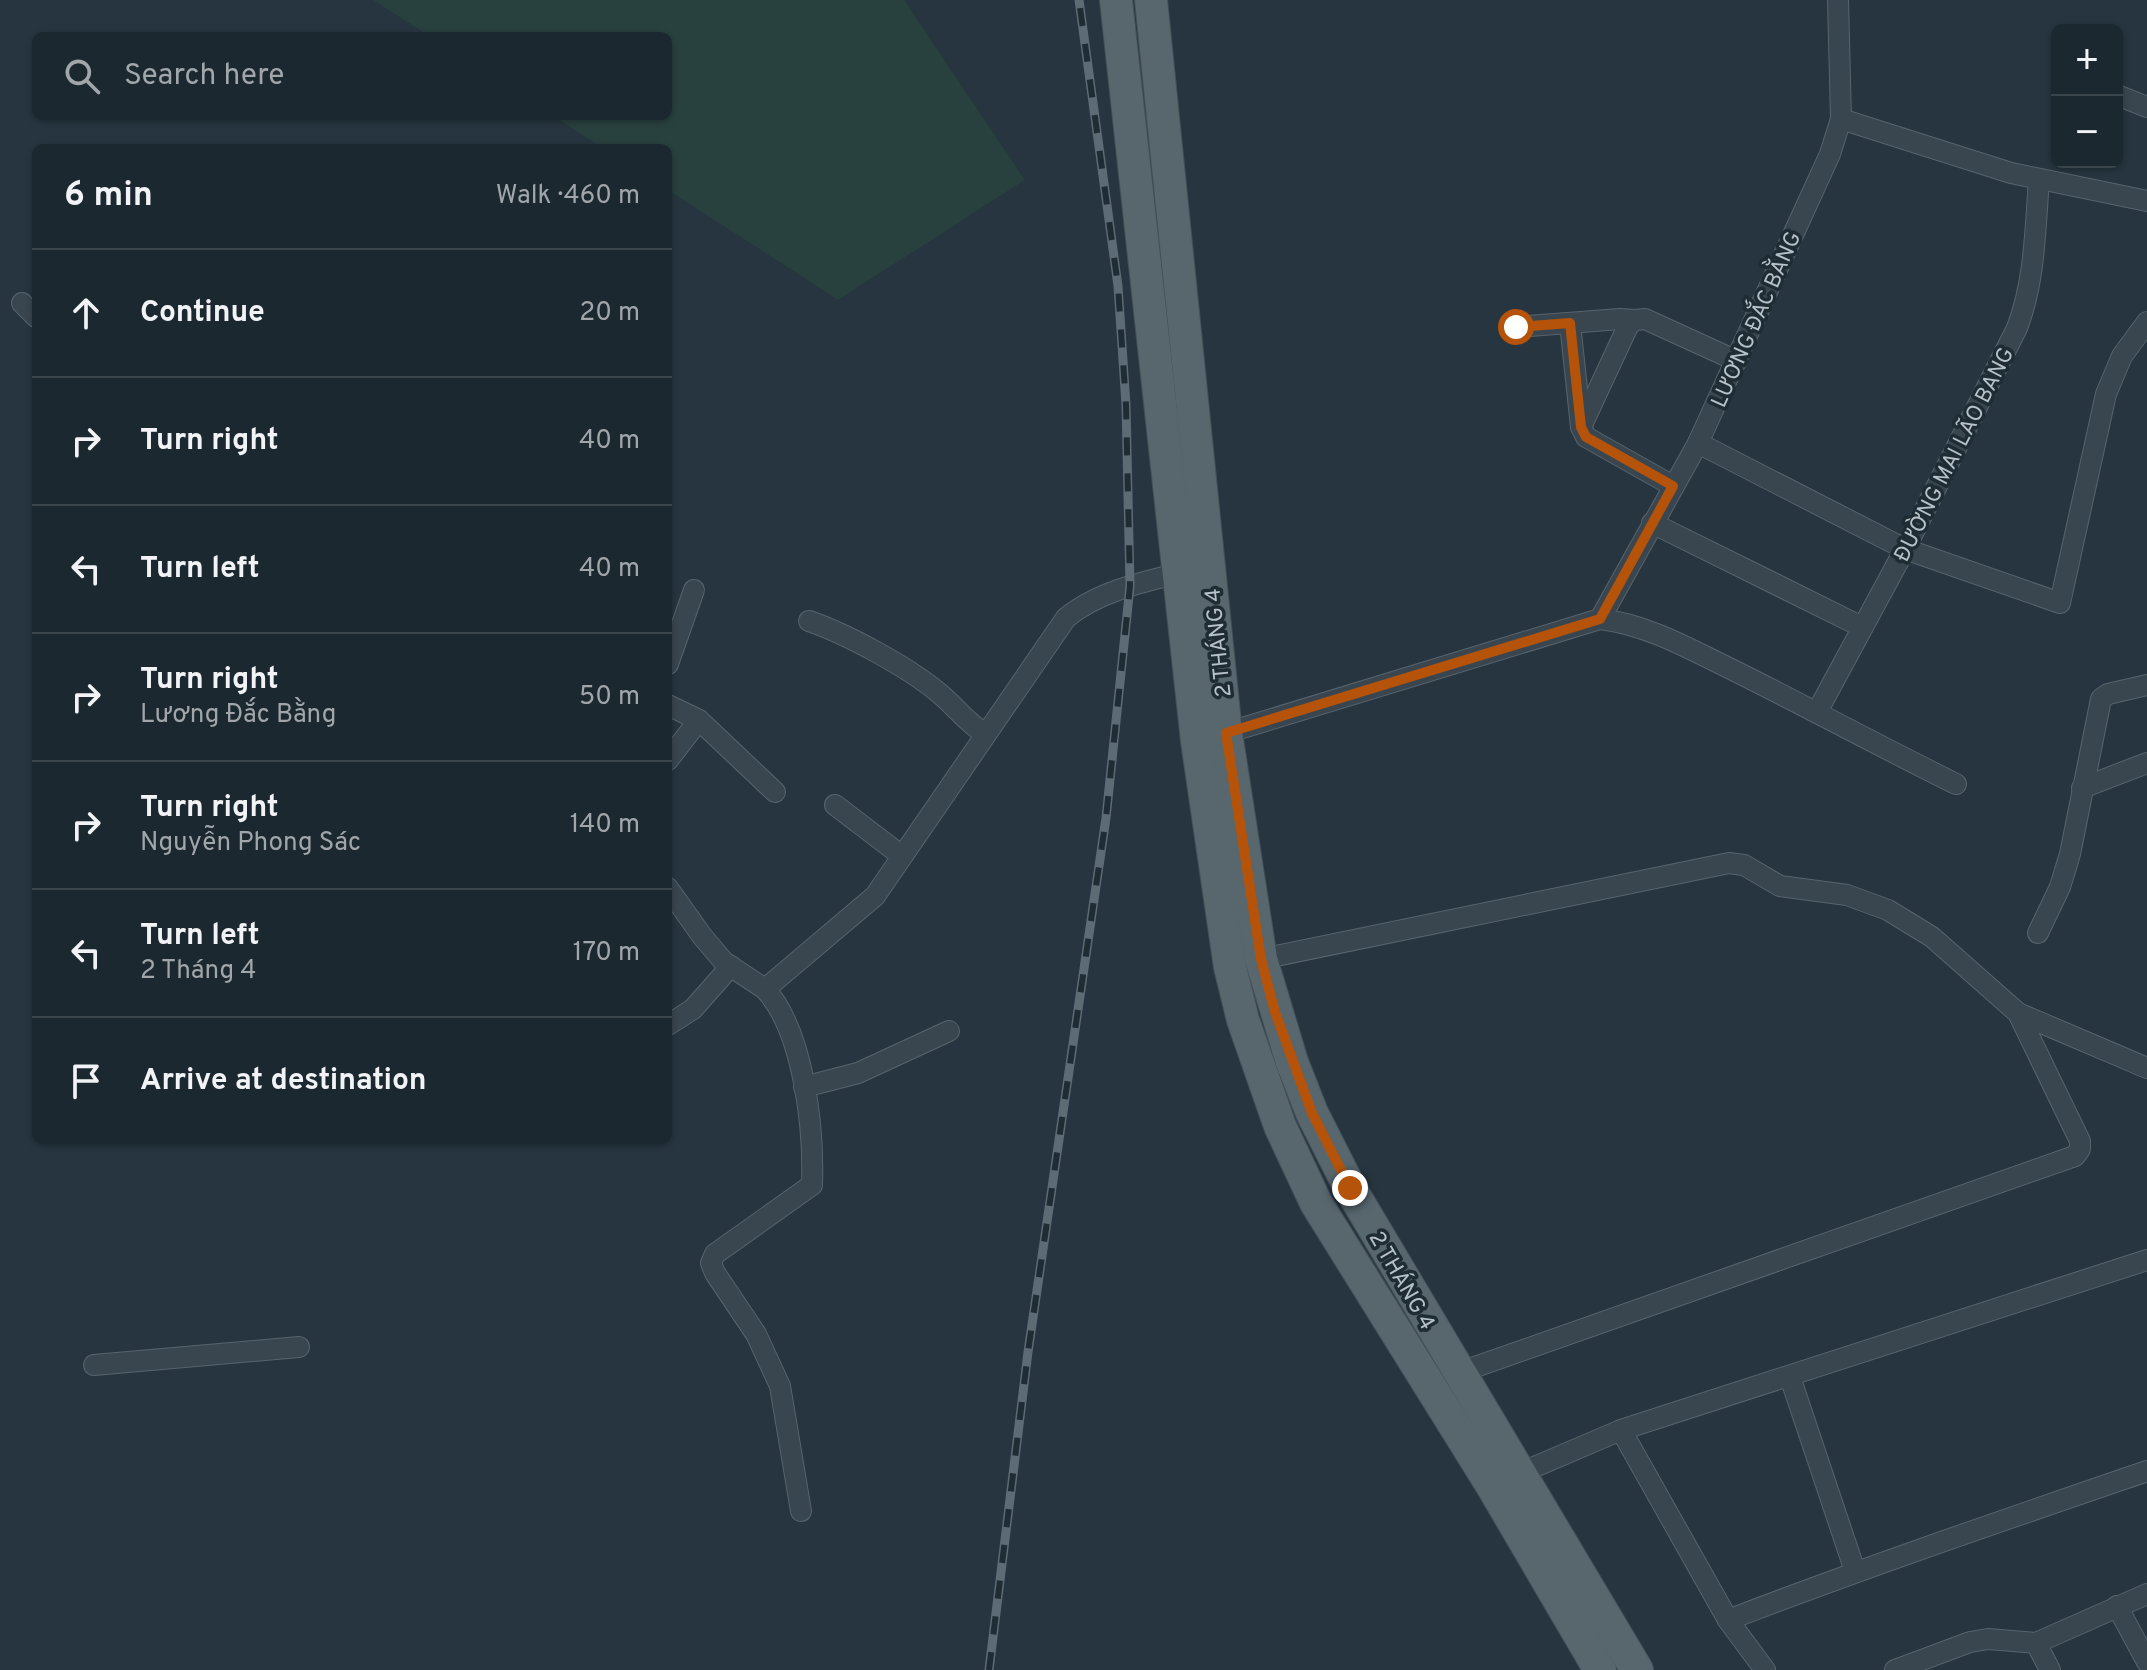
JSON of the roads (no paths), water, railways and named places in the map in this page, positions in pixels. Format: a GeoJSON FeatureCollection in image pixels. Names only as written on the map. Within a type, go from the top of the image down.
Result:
{"type":"FeatureCollection","features":[{"type":"Feature","properties":{"kind":"main road","name":"2 THÁNG 4"},"geometry":{"type":"LineString","coordinates":[[1116,0],[1158,228],[1212,737],[1230,967],[1243,1020],[1280,1126],[1316,1203],[1491,1484],[1600,1670]]}},
{"type":"Feature","properties":{"kind":"main road","name":"2 THÁNG 4"},"geometry":{"type":"LineString","coordinates":[[1151,0],[1158,228],[1180,573],[1212,737],[1275,1012],[1312,1113],[1350,1188],[1637,1670]]}},
{"type":"Feature","properties":{"kind":"main road"},"geometry":{"type":"LineString","coordinates":[[1230,967],[1261,959]]}},
{"type":"Feature","properties":{"kind":"main road"},"geometry":{"type":"LineString","coordinates":[[1316,1203],[1350,1188]]}},
{"type":"Feature","properties":{"kind":"street","name":"LƯƠNG ĐẮC BẰNG"},"geometry":{"type":"LineString","coordinates":[[1600,619],[1698,443],[1830,154],[1841,119],[1838,0]]}},
{"type":"Feature","properties":{"kind":"street"},"geometry":{"type":"LineString","coordinates":[[2120,96],[2147,107]]}},
{"type":"Feature","properties":{"kind":"street"},"geometry":{"type":"LineString","coordinates":[[1841,119],[2039,180],[2147,201]]}},
{"type":"Feature","properties":{"kind":"street","name":"ĐƯỜNG MAI LÃO BANG"},"geometry":{"type":"LineString","coordinates":[[1817,712],[1905,549],[2017,328],[2028,301],[2032,277],[2039,180]]}},
{"type":"Feature","properties":{"kind":"street"},"geometry":{"type":"LineString","coordinates":[[1516,327],[1645,319],[1737,361]]}},
{"type":"Feature","properties":{"kind":"street"},"geometry":{"type":"LineString","coordinates":[[1581,427],[1628,326],[1635,320]]}},
{"type":"Feature","properties":{"kind":"street"},"geometry":{"type":"LineString","coordinates":[[1698,443],[1905,549],[2060,603],[2106,394],[2122,356],[2147,322]]}},
{"type":"Feature","properties":{"kind":"street"},"geometry":{"type":"LineString","coordinates":[[1570,323],[1581,427],[1586,437],[1595,445],[1673,486]]}},
{"type":"Feature","properties":{"kind":"street"},"geometry":{"type":"LineString","coordinates":[[1652,523],[1862,627]]}},
{"type":"Feature","properties":{"kind":"street"},"geometry":{"type":"LineString","coordinates":[[765,989],[875,896],[1066,618],[1130,586],[1180,573]]}},
{"type":"Feature","properties":{"kind":"street"},"geometry":{"type":"LineString","coordinates":[[672,653],[694,590]]}},
{"type":"Feature","properties":{"kind":"street"},"geometry":{"type":"LineString","coordinates":[[1212,737],[1600,619],[1620,621],[1658,634],[1956,784]]}},
{"type":"Feature","properties":{"kind":"street"},"geometry":{"type":"LineString","coordinates":[[809,621],[853,640],[925,683],[941,695],[957,714],[985,734]]}},
{"type":"Feature","properties":{"kind":"street"},"geometry":{"type":"LineString","coordinates":[[2038,933],[2060,887],[2070,854],[2101,699],[2108,694],[2147,685]]}},
{"type":"Feature","properties":{"kind":"street"},"geometry":{"type":"LineString","coordinates":[[672,707],[699,720],[775,792]]}},
{"type":"Feature","properties":{"kind":"street"},"geometry":{"type":"LineString","coordinates":[[672,755],[699,720]]}},
{"type":"Feature","properties":{"kind":"street"},"geometry":{"type":"LineString","coordinates":[[2082,788],[2147,763]]}},
{"type":"Feature","properties":{"kind":"street"},"geometry":{"type":"LineString","coordinates":[[835,805],[902,856]]}},
{"type":"Feature","properties":{"kind":"street"},"geometry":{"type":"LineString","coordinates":[[1261,959],[1729,863],[1744,865],[1780,886],[1847,895],[1911,922],[1950,951],[2018,1013],[2147,1068]]}},
{"type":"Feature","properties":{"kind":"street"},"geometry":{"type":"LineString","coordinates":[[672,894],[713,950],[765,989],[785,1015],[804,1087],[813,1161],[812,1185],[715,1254],[711,1263],[756,1334],[780,1386],[801,1511]]}},
{"type":"Feature","properties":{"kind":"street"},"geometry":{"type":"LineString","coordinates":[[672,1022],[693,1009],[731,966]]}},
{"type":"Feature","properties":{"kind":"street"},"geometry":{"type":"LineString","coordinates":[[1458,1373],[2075,1156],[2080,1149],[2080,1141],[2018,1013]]}},
{"type":"Feature","properties":{"kind":"street"},"geometry":{"type":"LineString","coordinates":[[804,1087],[858,1073],[949,1031]]}},
{"type":"Feature","properties":{"kind":"street"},"geometry":{"type":"LineString","coordinates":[[1518,1474],[1621,1430],[2147,1260]]}},
{"type":"Feature","properties":{"kind":"street"},"geometry":{"type":"LineString","coordinates":[[94,1365],[299,1347]]}},
{"type":"Feature","properties":{"kind":"street"},"geometry":{"type":"LineString","coordinates":[[1790,1377],[1855,1571]]}},
{"type":"Feature","properties":{"kind":"street"},"geometry":{"type":"LineString","coordinates":[[1621,1430],[1728,1620],[1765,1670]]}},
{"type":"Feature","properties":{"kind":"street"},"geometry":{"type":"LineString","coordinates":[[1728,1620],[1855,1571],[1925,1550],[2147,1471]]}},
{"type":"Feature","properties":{"kind":"street"},"geometry":{"type":"LineString","coordinates":[[1895,1670],[1970,1642],[1988,1639],[2036,1643],[2147,1594]]}},
{"type":"Feature","properties":{"kind":"street"},"geometry":{"type":"LineString","coordinates":[[2117,1606],[2147,1662]]}},
{"type":"Feature","properties":{"kind":"street"},"geometry":{"type":"LineString","coordinates":[[2036,1643],[2050,1670]]}},
{"type":"Feature","properties":{"kind":"railway"},"geometry":{"type":"LineString","coordinates":[[989,1670],[1028,1352],[1106,818],[1130,586],[1126,405],[1118,286],[1079,0]]}}]}
